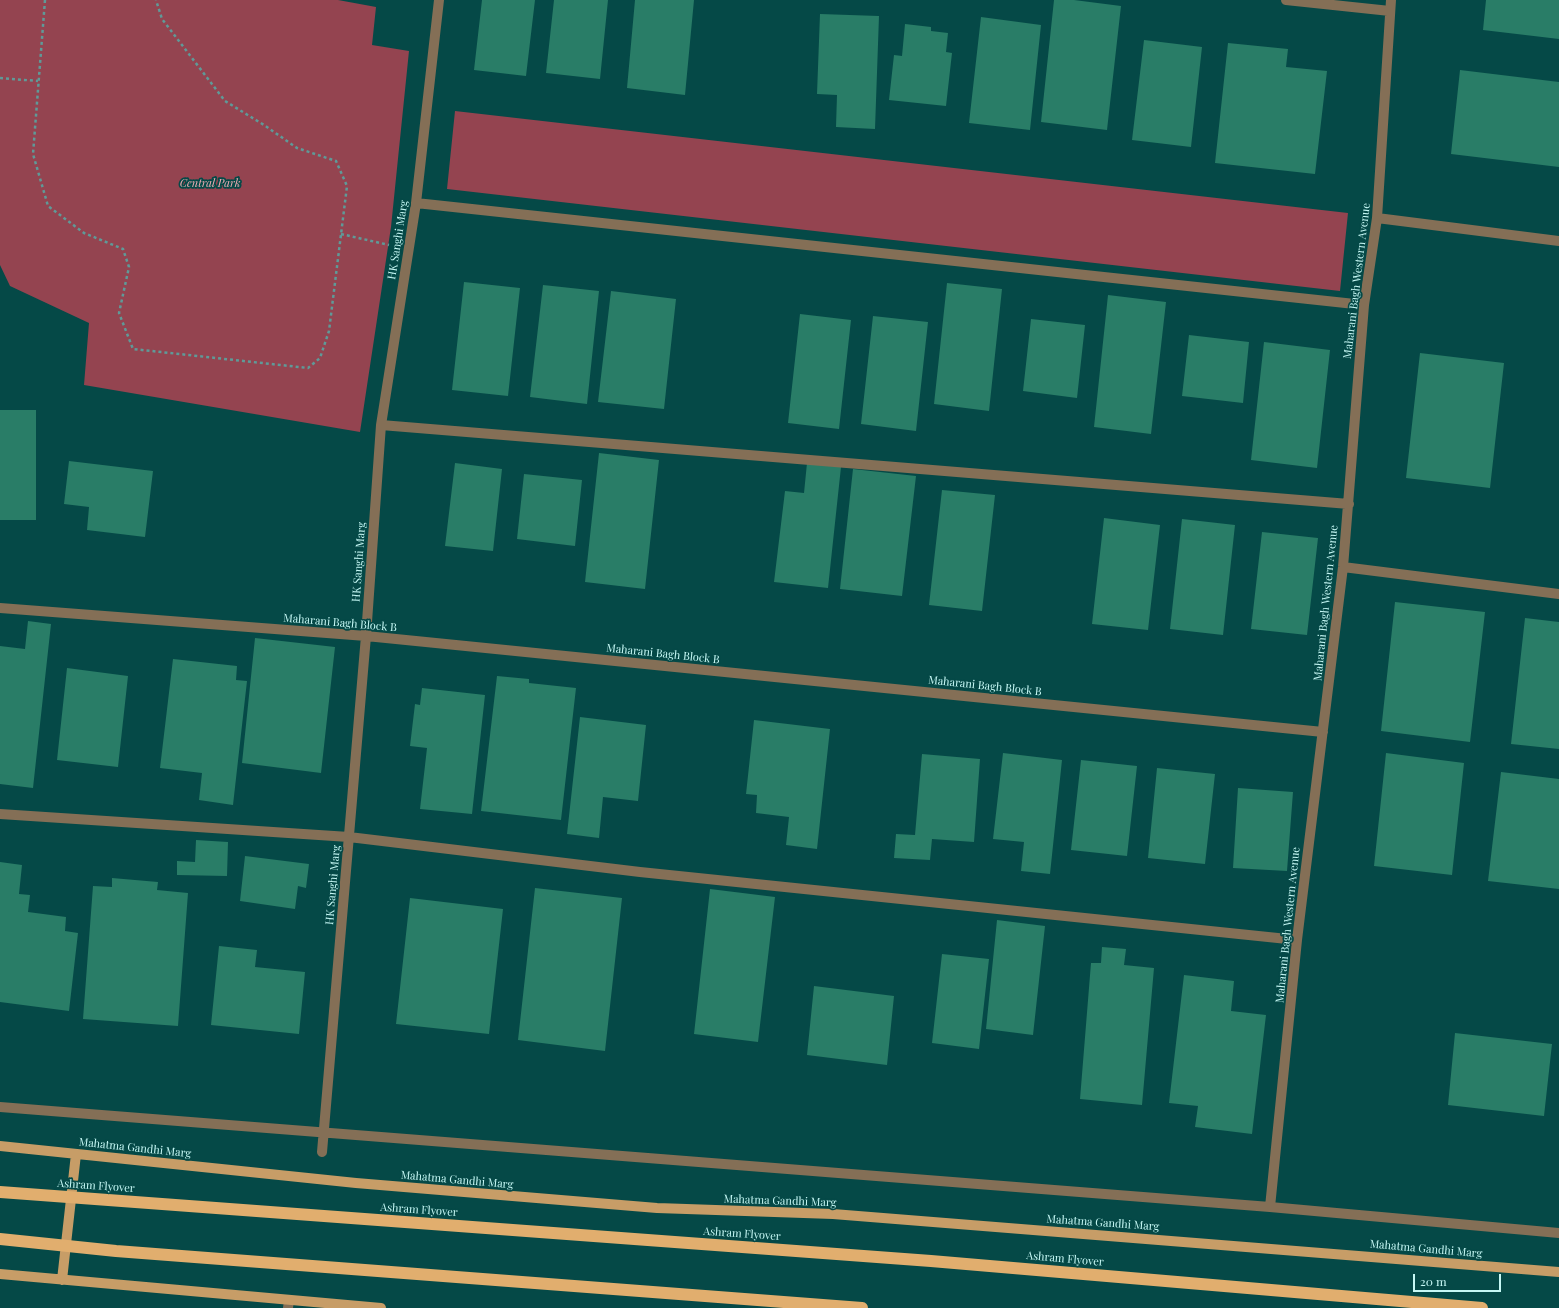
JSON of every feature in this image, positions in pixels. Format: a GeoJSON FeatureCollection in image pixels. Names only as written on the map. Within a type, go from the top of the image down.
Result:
{"type":"FeatureCollection","features":[{"type":"Feature","properties":{"kind":"highway","name":"Ashram Flyover"},"geometry":{"type":"LineString","coordinates":[[0,1192],[931,1261],[1482,1308]]}},
{"type":"Feature","properties":{"kind":"highway"},"geometry":{"type":"LineString","coordinates":[[0,1239],[116,1251],[862,1308]]}},
{"type":"Feature","properties":{"kind":"main road","name":"Mahatma Gandhi Marg"},"geometry":{"type":"LineString","coordinates":[[0,1146],[356,1183],[657,1208],[833,1214],[1559,1272]]}},
{"type":"Feature","properties":{"kind":"main road"},"geometry":{"type":"LineString","coordinates":[[62,1280],[76,1154]]}},
{"type":"Feature","properties":{"kind":"main road"},"geometry":{"type":"LineString","coordinates":[[0,1274],[289,1304],[381,1308]]}},
{"type":"Feature","properties":{"kind":"street","name":"HK Sanghi Marg"},"geometry":{"type":"LineString","coordinates":[[322,1152],[350,837],[381,425],[416,203],[439,0]]}},
{"type":"Feature","properties":{"kind":"street"},"geometry":{"type":"LineString","coordinates":[[1286,0],[1390,11]]}},
{"type":"Feature","properties":{"kind":"street","name":"Maharani Bagh Western Avenue"},"geometry":{"type":"LineString","coordinates":[[1270,1207],[1297,940],[1343,566],[1364,305],[1378,218],[1391,0]]}},
{"type":"Feature","properties":{"kind":"street"},"geometry":{"type":"LineString","coordinates":[[416,203],[1364,305]]}},
{"type":"Feature","properties":{"kind":"street"},"geometry":{"type":"LineString","coordinates":[[1378,218],[1559,241]]}},
{"type":"Feature","properties":{"kind":"street"},"geometry":{"type":"LineString","coordinates":[[381,425],[1349,504]]}},
{"type":"Feature","properties":{"kind":"street"},"geometry":{"type":"LineString","coordinates":[[1343,566],[1559,594]]}},
{"type":"Feature","properties":{"kind":"street","name":"Maharani Bagh Block B"},"geometry":{"type":"LineString","coordinates":[[0,608],[366,636],[1323,732]]}},
{"type":"Feature","properties":{"kind":"street"},"geometry":{"type":"LineString","coordinates":[[0,814],[350,837],[640,872],[1297,940]]}},
{"type":"Feature","properties":{"kind":"street"},"geometry":{"type":"LineString","coordinates":[[0,1107],[1270,1207],[1559,1234]]}},
{"type":"Feature","properties":{"kind":"path"},"geometry":{"type":"LineString","coordinates":[[45,0],[33,154],[48,206],[84,233],[123,249],[129,266],[119,314],[133,348],[308,368],[320,358],[330,331],[347,186],[336,161],[297,148],[264,125],[225,101],[162,19],[156,0]]}},
{"type":"Feature","properties":{"kind":"path"},"geometry":{"type":"LineString","coordinates":[[0,78],[38,82]]}},
{"type":"Feature","properties":{"kind":"path"},"geometry":{"type":"LineString","coordinates":[[341,234],[409,250]]}},
{"type":"Feature","properties":{"kind":"green space","name":"Central Park"},"geometry":{"type":"Polygon","coordinates":[[[0,0],[338,0],[376,7],[372,45],[409,51],[391,227],[360,432],[84,385],[89,323],[10,286],[0,265],[0,0]]]}},
{"type":"Feature","properties":{"kind":"green space"},"geometry":{"type":"Polygon","coordinates":[[[455,111],[1348,213],[1340,291],[447,189],[455,111]]]}},
{"type":"Feature","properties":{"kind":"building"},"geometry":{"type":"Polygon","coordinates":[[[482,0],[535,0],[526,76],[474,70],[482,0]]]}},
{"type":"Feature","properties":{"kind":"building"},"geometry":{"type":"Polygon","coordinates":[[[554,0],[608,0],[600,79],[546,73],[554,0]]]}},
{"type":"Feature","properties":{"kind":"building"},"geometry":{"type":"Polygon","coordinates":[[[635,0],[694,0],[685,95],[627,88],[635,0]]]}},
{"type":"Feature","properties":{"kind":"building"},"geometry":{"type":"Polygon","coordinates":[[[1054,0],[1074,0],[1121,6],[1107,130],[1041,122],[1054,0]]]}},
{"type":"Feature","properties":{"kind":"building"},"geometry":{"type":"Polygon","coordinates":[[[1486,0],[1559,0],[1559,39],[1483,30],[1486,0]]]}},
{"type":"Feature","properties":{"kind":"building"},"geometry":{"type":"Polygon","coordinates":[[[820,14],[879,16],[875,129],[836,127],[837,95],[817,94],[820,14]]]}},
{"type":"Feature","properties":{"kind":"building"},"geometry":{"type":"Polygon","coordinates":[[[981,17],[1041,25],[1030,130],[969,123],[981,17]]]}},
{"type":"Feature","properties":{"kind":"building"},"geometry":{"type":"Polygon","coordinates":[[[905,24],[931,27],[931,31],[948,33],[946,52],[952,53],[946,106],[889,100],[894,55],[902,56],[905,24]]]}},
{"type":"Feature","properties":{"kind":"building"},"geometry":{"type":"Polygon","coordinates":[[[1144,40],[1202,47],[1191,147],[1132,140],[1144,40]]]}},
{"type":"Feature","properties":{"kind":"building"},"geometry":{"type":"Polygon","coordinates":[[[1228,43],[1288,49],[1286,67],[1327,71],[1315,174],[1215,163],[1228,43]]]}},
{"type":"Feature","properties":{"kind":"building"},"geometry":{"type":"Polygon","coordinates":[[[1460,70],[1559,82],[1559,167],[1451,154],[1460,70]]]}},
{"type":"Feature","properties":{"kind":"building"},"geometry":{"type":"Polygon","coordinates":[[[464,282],[520,288],[508,396],[452,390],[464,282]]]}},
{"type":"Feature","properties":{"kind":"building"},"geometry":{"type":"Polygon","coordinates":[[[947,283],[1002,289],[989,411],[934,404],[947,283]]]}},
{"type":"Feature","properties":{"kind":"building"},"geometry":{"type":"Polygon","coordinates":[[[543,285],[599,291],[587,404],[530,397],[543,285]]]}},
{"type":"Feature","properties":{"kind":"building"},"geometry":{"type":"Polygon","coordinates":[[[611,291],[676,299],[664,409],[598,402],[611,291]]]}},
{"type":"Feature","properties":{"kind":"building"},"geometry":{"type":"Polygon","coordinates":[[[1108,295],[1166,302],[1151,434],[1094,427],[1108,295]]]}},
{"type":"Feature","properties":{"kind":"building"},"geometry":{"type":"Polygon","coordinates":[[[800,314],[851,320],[839,429],[788,423],[800,314]]]}},
{"type":"Feature","properties":{"kind":"building"},"geometry":{"type":"Polygon","coordinates":[[[873,316],[928,322],[916,431],[861,424],[873,316]]]}},
{"type":"Feature","properties":{"kind":"building"},"geometry":{"type":"Polygon","coordinates":[[[1031,319],[1085,325],[1077,398],[1023,391],[1031,319]]]}},
{"type":"Feature","properties":{"kind":"building"},"geometry":{"type":"Polygon","coordinates":[[[1189,335],[1249,342],[1243,403],[1182,396],[1189,335]]]}},
{"type":"Feature","properties":{"kind":"building"},"geometry":{"type":"Polygon","coordinates":[[[1264,342],[1330,350],[1317,468],[1251,460],[1264,342]]]}},
{"type":"Feature","properties":{"kind":"building"},"geometry":{"type":"Polygon","coordinates":[[[1420,353],[1504,363],[1490,488],[1406,478],[1420,353]]]}},
{"type":"Feature","properties":{"kind":"building"},"geometry":{"type":"Polygon","coordinates":[[[0,410],[36,410],[36,520],[0,520],[0,410]]]}},
{"type":"Feature","properties":{"kind":"building"},"geometry":{"type":"Polygon","coordinates":[[[599,453],[659,460],[645,589],[585,582],[599,453]]]}},
{"type":"Feature","properties":{"kind":"building"},"geometry":{"type":"Polygon","coordinates":[[[69,461],[153,471],[145,537],[87,530],[89,507],[64,504],[69,461]]]}},
{"type":"Feature","properties":{"kind":"building"},"geometry":{"type":"Polygon","coordinates":[[[455,463],[502,469],[493,551],[445,546],[455,463]]]}},
{"type":"Feature","properties":{"kind":"building"},"geometry":{"type":"Polygon","coordinates":[[[807,463],[841,467],[828,588],[774,582],[785,491],[804,493],[807,463]]]}},
{"type":"Feature","properties":{"kind":"building"},"geometry":{"type":"Polygon","coordinates":[[[853,469],[916,476],[902,596],[840,589],[853,469]]]}},
{"type":"Feature","properties":{"kind":"building"},"geometry":{"type":"Polygon","coordinates":[[[524,474],[582,480],[575,546],[517,539],[524,474]]]}},
{"type":"Feature","properties":{"kind":"building"},"geometry":{"type":"Polygon","coordinates":[[[942,490],[995,495],[982,611],[929,605],[942,490]]]}},
{"type":"Feature","properties":{"kind":"building"},"geometry":{"type":"Polygon","coordinates":[[[1104,518],[1160,525],[1148,630],[1092,624],[1104,518]]]}},
{"type":"Feature","properties":{"kind":"building"},"geometry":{"type":"Polygon","coordinates":[[[1182,519],[1235,525],[1223,635],[1170,629],[1182,519]]]}},
{"type":"Feature","properties":{"kind":"building"},"geometry":{"type":"Polygon","coordinates":[[[1262,532],[1318,538],[1307,635],[1251,629],[1262,532]]]}},
{"type":"Feature","properties":{"kind":"building"},"geometry":{"type":"Polygon","coordinates":[[[1395,602],[1485,612],[1470,742],[1381,731],[1395,602]]]}},
{"type":"Feature","properties":{"kind":"building"},"geometry":{"type":"Polygon","coordinates":[[[1525,618],[1559,622],[1559,749],[1511,744],[1525,618]]]}},
{"type":"Feature","properties":{"kind":"building"},"geometry":{"type":"Polygon","coordinates":[[[28,621],[51,624],[33,788],[0,784],[0,646],[25,649],[28,621]]]}},
{"type":"Feature","properties":{"kind":"building"},"geometry":{"type":"Polygon","coordinates":[[[255,638],[335,647],[321,773],[242,763],[255,638]]]}},
{"type":"Feature","properties":{"kind":"building"},"geometry":{"type":"Polygon","coordinates":[[[173,659],[237,666],[236,680],[247,681],[233,805],[199,800],[202,773],[160,768],[173,659]]]}},
{"type":"Feature","properties":{"kind":"building"},"geometry":{"type":"Polygon","coordinates":[[[67,668],[128,676],[118,767],[57,760],[67,668]]]}},
{"type":"Feature","properties":{"kind":"building"},"geometry":{"type":"Polygon","coordinates":[[[497,676],[529,679],[529,683],[576,688],[561,820],[481,811],[497,676]]]}},
{"type":"Feature","properties":{"kind":"building"},"geometry":{"type":"Polygon","coordinates":[[[422,688],[485,695],[472,814],[420,809],[427,748],[410,746],[415,704],[420,705],[422,688]]]}},
{"type":"Feature","properties":{"kind":"building"},"geometry":{"type":"Polygon","coordinates":[[[580,717],[646,725],[638,801],[603,797],[599,838],[567,834],[580,717]]]}},
{"type":"Feature","properties":{"kind":"building"},"geometry":{"type":"Polygon","coordinates":[[[754,720],[830,729],[817,849],[786,845],[789,817],[756,813],[757,795],[746,794],[754,720]]]}},
{"type":"Feature","properties":{"kind":"building"},"geometry":{"type":"Polygon","coordinates":[[[1003,753],[1062,760],[1050,874],[1021,871],[1024,842],[993,839],[1003,753]]]}},
{"type":"Feature","properties":{"kind":"building"},"geometry":{"type":"Polygon","coordinates":[[[1386,753],[1464,763],[1452,875],[1374,866],[1386,753]]]}},
{"type":"Feature","properties":{"kind":"building"},"geometry":{"type":"Polygon","coordinates":[[[922,754],[980,759],[974,842],[932,839],[930,860],[894,858],[896,834],[915,835],[922,754]]]}},
{"type":"Feature","properties":{"kind":"building"},"geometry":{"type":"Polygon","coordinates":[[[1081,760],[1137,766],[1127,856],[1071,850],[1081,760]]]}},
{"type":"Feature","properties":{"kind":"building"},"geometry":{"type":"Polygon","coordinates":[[[1157,768],[1215,774],[1205,864],[1148,858],[1157,768]]]}},
{"type":"Feature","properties":{"kind":"building"},"geometry":{"type":"Polygon","coordinates":[[[1501,772],[1559,779],[1559,889],[1488,881],[1501,772]]]}},
{"type":"Feature","properties":{"kind":"building"},"geometry":{"type":"Polygon","coordinates":[[[1238,788],[1293,792],[1287,871],[1233,868],[1238,788]]]}},
{"type":"Feature","properties":{"kind":"building"},"geometry":{"type":"Polygon","coordinates":[[[196,840],[228,842],[227,876],[177,875],[177,861],[195,862],[196,840]]]}},
{"type":"Feature","properties":{"kind":"building"},"geometry":{"type":"Polygon","coordinates":[[[245,856],[309,864],[306,888],[298,886],[295,909],[240,901],[245,856]]]}},
{"type":"Feature","properties":{"kind":"building"},"geometry":{"type":"Polygon","coordinates":[[[0,862],[22,865],[19,894],[30,895],[28,912],[66,917],[65,931],[78,933],[69,1011],[0,1002],[0,862]]]}},
{"type":"Feature","properties":{"kind":"building"},"geometry":{"type":"Polygon","coordinates":[[[112,878],[158,882],[157,890],[188,893],[178,1026],[83,1019],[93,886],[112,887],[112,878]]]}},
{"type":"Feature","properties":{"kind":"building"},"geometry":{"type":"Polygon","coordinates":[[[535,888],[622,898],[605,1051],[518,1040],[535,888]]]}},
{"type":"Feature","properties":{"kind":"building"},"geometry":{"type":"Polygon","coordinates":[[[710,889],[775,897],[758,1042],[694,1034],[710,889]]]}},
{"type":"Feature","properties":{"kind":"building"},"geometry":{"type":"Polygon","coordinates":[[[410,898],[503,909],[489,1034],[396,1024],[410,898]]]}},
{"type":"Feature","properties":{"kind":"building"},"geometry":{"type":"Polygon","coordinates":[[[997,920],[1045,926],[1033,1035],[986,1029],[997,920]]]}},
{"type":"Feature","properties":{"kind":"building"},"geometry":{"type":"Polygon","coordinates":[[[219,946],[257,950],[255,967],[305,972],[299,1034],[211,1025],[219,946]]]}},
{"type":"Feature","properties":{"kind":"building"},"geometry":{"type":"Polygon","coordinates":[[[1102,947],[1126,949],[1124,965],[1154,968],[1142,1105],[1080,1099],[1091,963],[1101,963],[1102,947]]]}},
{"type":"Feature","properties":{"kind":"building"},"geometry":{"type":"Polygon","coordinates":[[[942,954],[989,959],[979,1049],[932,1043],[942,954]]]}},
{"type":"Feature","properties":{"kind":"building"},"geometry":{"type":"Polygon","coordinates":[[[1184,975],[1234,981],[1231,1011],[1266,1015],[1252,1134],[1195,1127],[1198,1106],[1169,1103],[1184,975]]]}},
{"type":"Feature","properties":{"kind":"building"},"geometry":{"type":"Polygon","coordinates":[[[814,986],[894,996],[887,1065],[807,1055],[814,986]]]}},
{"type":"Feature","properties":{"kind":"building"},"geometry":{"type":"Polygon","coordinates":[[[1455,1033],[1552,1044],[1544,1116],[1448,1105],[1455,1033]]]}}]}
